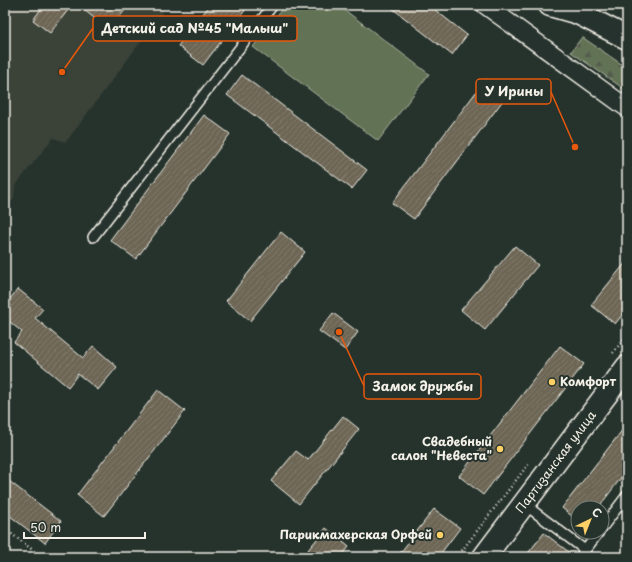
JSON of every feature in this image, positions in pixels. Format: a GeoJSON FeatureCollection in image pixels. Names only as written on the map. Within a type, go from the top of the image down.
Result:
{"type":"FeatureCollection","features":[{"type":"Feature","properties":{"kind":"street"},"geometry":{"type":"LineString","coordinates":[[485,5],[627,108]]}},
{"type":"Feature","properties":{"kind":"street"},"geometry":{"type":"LineString","coordinates":[[550,5],[578,13],[627,38]]}},
{"type":"Feature","properties":{"kind":"street","name":"Партизанская улица"},"geometry":{"type":"LineString","coordinates":[[484,557],[627,367]]}},
{"type":"Feature","properties":{"kind":"lane"},"geometry":{"type":"LineString","coordinates":[[93,237],[272,5]]}},
{"type":"Feature","properties":{"kind":"lane"},"geometry":{"type":"LineString","coordinates":[[610,517],[627,495]]}},
{"type":"Feature","properties":{"kind":"lane"},"geometry":{"type":"LineString","coordinates":[[524,504],[583,554],[593,540]]}},
{"type":"Feature","properties":{"kind":"path"},"geometry":{"type":"LineString","coordinates":[[5,529],[42,557]]}},
{"type":"Feature","properties":{"kind":"shaded area"},"geometry":{"type":"Polygon","coordinates":[[[5,5],[168,5],[66,142],[53,138],[15,186],[14,199],[5,208],[5,5]]]}},
{"type":"Feature","properties":{"kind":"green space"},"geometry":{"type":"Polygon","coordinates":[[[285,5],[338,5],[429,74],[378,141],[253,47],[285,5]]]}},
{"type":"Feature","properties":{"kind":"green space"},"geometry":{"type":"Polygon","coordinates":[[[582,37],[627,68],[627,91],[571,52],[582,37]]]}},
{"type":"Feature","properties":{"kind":"building"},"geometry":{"type":"Polygon","coordinates":[[[44,5],[72,5],[50,33],[33,20],[44,5]]]}},
{"type":"Feature","properties":{"kind":"building"},"geometry":{"type":"Polygon","coordinates":[[[78,5],[118,5],[125,10],[109,30],[78,5]]]}},
{"type":"Feature","properties":{"kind":"building"},"geometry":{"type":"Polygon","coordinates":[[[210,5],[249,5],[203,65],[178,46],[210,5]]]}},
{"type":"Feature","properties":{"kind":"building"},"geometry":{"type":"Polygon","coordinates":[[[388,5],[429,5],[467,35],[452,55],[388,5]]]}},
{"type":"Feature","properties":{"kind":"building"},"geometry":{"type":"Polygon","coordinates":[[[242,75],[367,170],[352,189],[227,95],[242,75]]]}},
{"type":"Feature","properties":{"kind":"building"},"geometry":{"type":"Polygon","coordinates":[[[486,79],[507,95],[414,219],[392,203],[486,79]]]}},
{"type":"Feature","properties":{"kind":"building"},"geometry":{"type":"Polygon","coordinates":[[[204,115],[230,134],[136,259],[110,240],[204,115]]]}},
{"type":"Feature","properties":{"kind":"building"},"geometry":{"type":"Polygon","coordinates":[[[281,232],[305,252],[250,321],[226,301],[281,232]]]}},
{"type":"Feature","properties":{"kind":"building"},"geometry":{"type":"Polygon","coordinates":[[[515,246],[538,265],[485,330],[461,310],[515,246]]]}},
{"type":"Feature","properties":{"kind":"building"},"geometry":{"type":"Polygon","coordinates":[[[627,261],[627,309],[615,324],[591,305],[627,261]]]}},
{"type":"Feature","properties":{"kind":"building"},"geometry":{"type":"Polygon","coordinates":[[[18,289],[43,309],[35,318],[83,358],[93,346],[117,367],[98,390],[78,374],[68,387],[14,342],[22,332],[5,318],[5,305],[18,289]]]}},
{"type":"Feature","properties":{"kind":"building"},"geometry":{"type":"Polygon","coordinates":[[[333,313],[358,332],[345,350],[319,331],[333,313]]]}},
{"type":"Feature","properties":{"kind":"building"},"geometry":{"type":"Polygon","coordinates":[[[560,346],[584,364],[483,495],[459,476],[560,346]]]}},
{"type":"Feature","properties":{"kind":"building"},"geometry":{"type":"Polygon","coordinates":[[[158,390],[185,411],[104,516],[77,495],[158,390]]]}},
{"type":"Feature","properties":{"kind":"building"},"geometry":{"type":"Polygon","coordinates":[[[343,416],[359,429],[299,504],[271,481],[296,451],[308,460],[343,416]]]}},
{"type":"Feature","properties":{"kind":"building"},"geometry":{"type":"Polygon","coordinates":[[[627,424],[627,470],[604,500],[570,500],[570,514],[562,508],[627,424]]]}},
{"type":"Feature","properties":{"kind":"building"},"geometry":{"type":"Polygon","coordinates":[[[5,478],[61,521],[45,543],[5,512],[5,478]]]}},
{"type":"Feature","properties":{"kind":"building"},"geometry":{"type":"Polygon","coordinates":[[[434,509],[460,528],[438,557],[397,557],[434,509]]]}},
{"type":"Feature","properties":{"kind":"building"},"geometry":{"type":"Polygon","coordinates":[[[326,528],[349,547],[341,557],[316,557],[308,550],[326,528]]]}},
{"type":"Feature","properties":{"kind":"building"},"geometry":{"type":"Polygon","coordinates":[[[544,533],[574,556],[574,557],[525,557],[544,533]]]}},
{"type":"Feature","properties":{"kind":"place","name":"Детский сад №45 \"Малыш\""},"geometry":{"type":"Point","coordinates":[62,72]}},
{"type":"Feature","properties":{"kind":"place","name":"У Ирины"},"geometry":{"type":"Point","coordinates":[575,147]}},
{"type":"Feature","properties":{"kind":"place","name":"Замок дружбы"},"geometry":{"type":"Point","coordinates":[339,332]}},
{"type":"Feature","properties":{"kind":"place","name":"Комфорт"},"geometry":{"type":"Point","coordinates":[552,382]}},
{"type":"Feature","properties":{"kind":"place","name":"Свадебный салон \"Невеста\""},"geometry":{"type":"Point","coordinates":[500,449]}},
{"type":"Feature","properties":{"kind":"place","name":"Парикмахерская Орфей"},"geometry":{"type":"Point","coordinates":[440,535]}}]}
